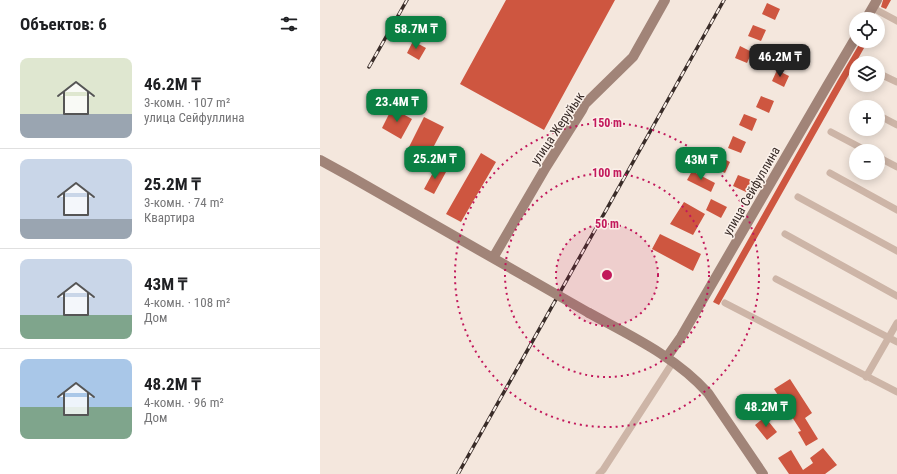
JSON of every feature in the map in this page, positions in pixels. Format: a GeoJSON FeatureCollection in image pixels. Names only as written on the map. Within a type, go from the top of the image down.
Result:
{"type":"FeatureCollection","features":[{"type":"Feature","properties":{"kind":"street","name":"улица Жеруйык"},"geometry":{"type":"LineString","coordinates":[[493,258],[546,167],[586,104],[633,57],[665,0]]}},
{"type":"Feature","properties":{"kind":"street"},"geometry":{"type":"LineString","coordinates":[[875,4],[897,22]]}},
{"type":"Feature","properties":{"kind":"street","name":"улица Сейфуллина"},"geometry":{"type":"LineString","coordinates":[[670,359],[849,48]]}},
{"type":"Feature","properties":{"kind":"street"},"geometry":{"type":"LineString","coordinates":[[885,76],[897,82]]}},
{"type":"Feature","properties":{"kind":"street"},"geometry":{"type":"LineString","coordinates":[[885,119],[897,125]]}},
{"type":"Feature","properties":{"kind":"street"},"geometry":{"type":"LineString","coordinates":[[831,132],[854,144]]}},
{"type":"Feature","properties":{"kind":"street"},"geometry":{"type":"LineString","coordinates":[[320,160],[670,359],[686,371],[708,393],[763,474]]}},
{"type":"Feature","properties":{"kind":"street"},"geometry":{"type":"LineString","coordinates":[[885,161],[897,167]]}},
{"type":"Feature","properties":{"kind":"street"},"geometry":{"type":"LineString","coordinates":[[830,173],[897,210]]}},
{"type":"Feature","properties":{"kind":"street"},"geometry":{"type":"LineString","coordinates":[[798,198],[897,251]]}},
{"type":"Feature","properties":{"kind":"street"},"geometry":{"type":"LineString","coordinates":[[785,234],[897,296]]}},
{"type":"Feature","properties":{"kind":"street"},"geometry":{"type":"LineString","coordinates":[[776,279],[897,342]]}},
{"type":"Feature","properties":{"kind":"street"},"geometry":{"type":"LineString","coordinates":[[725,303],[897,392]]}},
{"type":"Feature","properties":{"kind":"street"},"geometry":{"type":"LineString","coordinates":[[866,377],[897,323]]}},
{"type":"Feature","properties":{"kind":"street"},"geometry":{"type":"LineString","coordinates":[[599,474],[603,470],[670,359]]}},
{"type":"Feature","properties":{"kind":"building"},"geometry":{"type":"Polygon","coordinates":[[[506,0],[615,0],[544,130],[460,84],[506,0]]]}},
{"type":"Feature","properties":{"kind":"building"},"geometry":{"type":"Polygon","coordinates":[[[883,0],[891,0],[886,9],[881,7],[883,0]]]}},
{"type":"Feature","properties":{"kind":"building"},"geometry":{"type":"Polygon","coordinates":[[[767,3],[780,9],[775,20],[762,14],[767,3]]]}},
{"type":"Feature","properties":{"kind":"building"},"geometry":{"type":"Polygon","coordinates":[[[753,25],[766,30],[761,41],[748,36],[753,25]]]}},
{"type":"Feature","properties":{"kind":"building"},"geometry":{"type":"Polygon","coordinates":[[[413,41],[426,48],[419,60],[407,53],[413,41]]]}},
{"type":"Feature","properties":{"kind":"building"},"geometry":{"type":"Polygon","coordinates":[[[740,46],[752,52],[747,63],[735,58],[740,46]]]}},
{"type":"Feature","properties":{"kind":"building"},"geometry":{"type":"Polygon","coordinates":[[[857,48],[864,48],[860,56],[852,56],[857,48]]]}},
{"type":"Feature","properties":{"kind":"building"},"geometry":{"type":"Polygon","coordinates":[[[849,61],[849,75],[719,305],[713,302],[849,61]]]}},
{"type":"Feature","properties":{"kind":"building"},"geometry":{"type":"Polygon","coordinates":[[[777,70],[789,76],[784,87],[772,81],[777,70]]]}},
{"type":"Feature","properties":{"kind":"building"},"geometry":{"type":"Polygon","coordinates":[[[761,96],[774,101],[769,113],[756,107],[761,96]]]}},
{"type":"Feature","properties":{"kind":"building"},"geometry":{"type":"Polygon","coordinates":[[[392,108],[412,119],[401,139],[382,128],[392,108]]]}},
{"type":"Feature","properties":{"kind":"building"},"geometry":{"type":"Polygon","coordinates":[[[744,114],[757,119],[752,131],[739,125],[744,114]]]}},
{"type":"Feature","properties":{"kind":"building"},"geometry":{"type":"Polygon","coordinates":[[[424,117],[444,127],[426,161],[407,151],[424,117]]]}},
{"type":"Feature","properties":{"kind":"building"},"geometry":{"type":"Polygon","coordinates":[[[733,136],[746,142],[741,153],[728,148],[733,136]]]}},
{"type":"Feature","properties":{"kind":"building"},"geometry":{"type":"Polygon","coordinates":[[[481,153],[496,162],[461,222],[446,214],[481,153]]]}},
{"type":"Feature","properties":{"kind":"building"},"geometry":{"type":"Polygon","coordinates":[[[718,156],[730,162],[725,173],[712,167],[718,156]]]}},
{"type":"Feature","properties":{"kind":"building"},"geometry":{"type":"Polygon","coordinates":[[[436,167],[446,172],[434,194],[424,189],[436,167]]]}},
{"type":"Feature","properties":{"kind":"building"},"geometry":{"type":"Polygon","coordinates":[[[692,171],[715,183],[711,192],[687,180],[692,171]]]}},
{"type":"Feature","properties":{"kind":"building"},"geometry":{"type":"Polygon","coordinates":[[[738,175],[751,180],[746,192],[733,186],[738,175]]]}},
{"type":"Feature","properties":{"kind":"building"},"geometry":{"type":"Polygon","coordinates":[[[711,199],[727,207],[721,218],[706,210],[711,199]]]}},
{"type":"Feature","properties":{"kind":"building"},"geometry":{"type":"Polygon","coordinates":[[[684,202],[705,214],[693,235],[670,224],[684,202]]]}},
{"type":"Feature","properties":{"kind":"building"},"geometry":{"type":"Polygon","coordinates":[[[660,234],[701,254],[693,271],[652,249],[660,234]]]}},
{"type":"Feature","properties":{"kind":"building"},"geometry":{"type":"Polygon","coordinates":[[[790,379],[812,413],[805,418],[818,439],[806,446],[798,432],[801,431],[774,389],[790,379]]]}},
{"type":"Feature","properties":{"kind":"building"},"geometry":{"type":"Polygon","coordinates":[[[751,394],[760,406],[750,414],[741,402],[751,394]]]}},
{"type":"Feature","properties":{"kind":"building"},"geometry":{"type":"Polygon","coordinates":[[[765,417],[777,432],[767,440],[755,425],[765,417]]]}},
{"type":"Feature","properties":{"kind":"building"},"geometry":{"type":"Polygon","coordinates":[[[823,448],[837,465],[825,474],[789,474],[778,458],[791,450],[803,470],[813,463],[810,458],[823,448]]]}},
{"type":"Feature","properties":{"kind":"railway"},"geometry":{"type":"LineString","coordinates":[[369,67],[407,0]]}},
{"type":"Feature","properties":{"kind":"railway"},"geometry":{"type":"LineString","coordinates":[[458,474],[724,0]]}}]}
